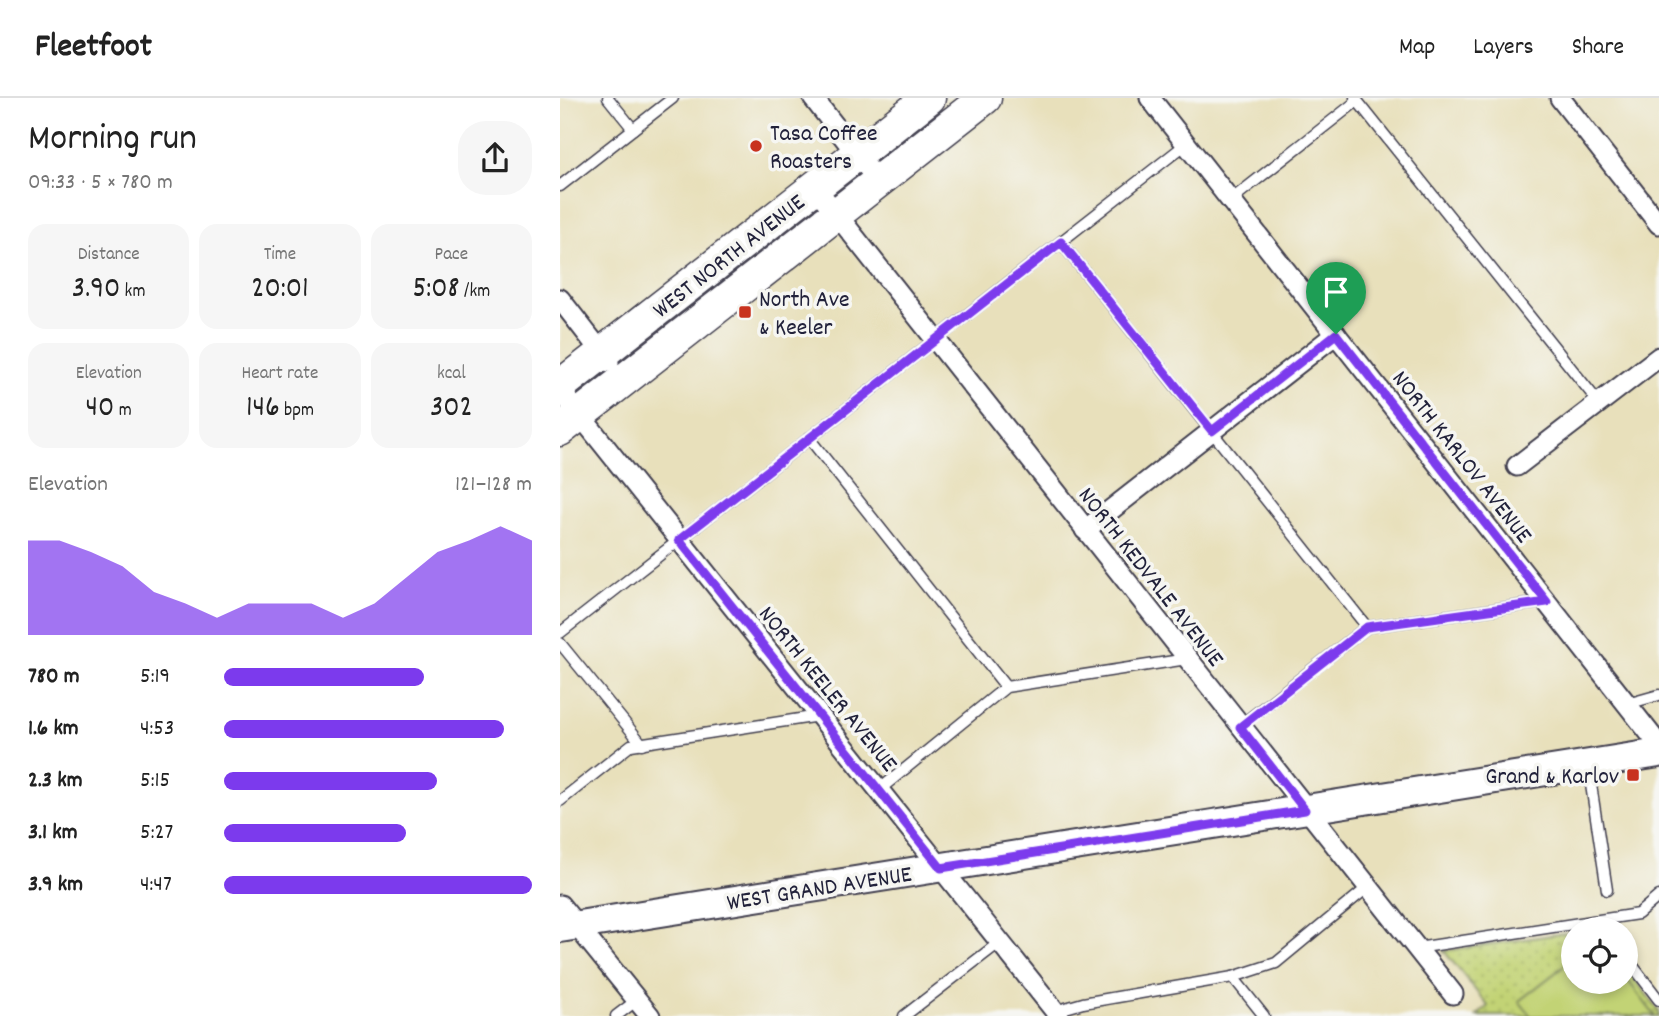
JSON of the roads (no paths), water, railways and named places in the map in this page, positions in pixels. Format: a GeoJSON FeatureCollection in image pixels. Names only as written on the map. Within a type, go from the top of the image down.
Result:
{"type":"FeatureCollection","features":[{"type":"Feature","properties":{"kind":"main road","name":"WEST NORTH AVENUE"},"geometry":{"type":"LineString","coordinates":[[560,388],[929,98]]}},
{"type":"Feature","properties":{"kind":"main road","name":"WEST NORTH AVENUE"},"geometry":{"type":"LineString","coordinates":[[570,422],[985,98]]}},
{"type":"Feature","properties":{"kind":"main road","name":"WEST GRAND AVENUE"},"geometry":{"type":"LineString","coordinates":[[565,920],[941,868],[1659,753]]}},
{"type":"Feature","properties":{"kind":"street"},"geometry":{"type":"LineString","coordinates":[[813,98],[878,181]]}},
{"type":"Feature","properties":{"kind":"street","name":"NORTH KARLOV AVENUE"},"geometry":{"type":"LineString","coordinates":[[1150,98],[1659,745]]}},
{"type":"Feature","properties":{"kind":"street"},"geometry":{"type":"LineString","coordinates":[[1560,98],[1659,224]]}},
{"type":"Feature","properties":{"kind":"street","name":"NORTH KEDVALE AVENUE"},"geometry":{"type":"LineString","coordinates":[[815,187],[1453,994]]}},
{"type":"Feature","properties":{"kind":"street"},"geometry":{"type":"LineString","coordinates":[[560,299],[624,380]]}},
{"type":"Feature","properties":{"kind":"street"},"geometry":{"type":"LineString","coordinates":[[1085,530],[1336,334]]}},
{"type":"Feature","properties":{"kind":"street"},"geometry":{"type":"LineString","coordinates":[[1517,466],[1659,357]]}},
{"type":"Feature","properties":{"kind":"street","name":"NORTH KEELER AVENUE"},"geometry":{"type":"LineString","coordinates":[[560,388],[570,422],[679,540],[1057,1013]]}},
{"type":"Feature","properties":{"kind":"street"},"geometry":{"type":"LineString","coordinates":[[565,920],[650,1016]]}},
{"type":"Feature","properties":{"kind":"lane"},"geometry":{"type":"LineString","coordinates":[[608,98],[633,129]]}},
{"type":"Feature","properties":{"kind":"lane"},"geometry":{"type":"LineString","coordinates":[[560,186],[673,98]]}},
{"type":"Feature","properties":{"kind":"lane"},"geometry":{"type":"LineString","coordinates":[[1231,200],[1356,99],[1599,404]]}},
{"type":"Feature","properties":{"kind":"lane"},"geometry":{"type":"LineString","coordinates":[[560,633],[1186,144]]}},
{"type":"Feature","properties":{"kind":"lane"},"geometry":{"type":"LineString","coordinates":[[1061,242],[1367,627]]}},
{"type":"Feature","properties":{"kind":"lane"},"geometry":{"type":"LineString","coordinates":[[810,439],[1006,687]]}},
{"type":"Feature","properties":{"kind":"lane"},"geometry":{"type":"LineString","coordinates":[[1240,727],[1367,627],[1547,602]]}},
{"type":"Feature","properties":{"kind":"lane"},"geometry":{"type":"LineString","coordinates":[[560,643],[642,744]]}},
{"type":"Feature","properties":{"kind":"lane"},"geometry":{"type":"LineString","coordinates":[[879,790],[1006,687],[1186,659]]}},
{"type":"Feature","properties":{"kind":"lane"},"geometry":{"type":"LineString","coordinates":[[1627,704],[1659,695]]}},
{"type":"Feature","properties":{"kind":"lane"},"geometry":{"type":"LineString","coordinates":[[560,801],[631,745],[820,716]]}},
{"type":"Feature","properties":{"kind":"lane"},"geometry":{"type":"LineString","coordinates":[[1588,765],[1607,891]]}},
{"type":"Feature","properties":{"kind":"lane"},"geometry":{"type":"LineString","coordinates":[[1057,1013],[1083,1003],[1233,977],[1276,963],[1368,887]]}},
{"type":"Feature","properties":{"kind":"lane"},"geometry":{"type":"LineString","coordinates":[[1618,917],[1638,914],[1659,896]]}},
{"type":"Feature","properties":{"kind":"lane"},"geometry":{"type":"LineString","coordinates":[[1416,948],[1561,926]]}},
{"type":"Feature","properties":{"kind":"lane"},"geometry":{"type":"LineString","coordinates":[[904,1016],[1000,942]]}},
{"type":"Feature","properties":{"kind":"lane"},"geometry":{"type":"LineString","coordinates":[[1638,973],[1659,1000]]}},
{"type":"Feature","properties":{"kind":"lane"},"geometry":{"type":"LineString","coordinates":[[1233,977],[1264,1016]]}},
{"type":"Feature","properties":{"kind":"lane"},"geometry":{"type":"LineString","coordinates":[[616,1016],[637,1000]]}},
{"type":"Feature","properties":{"kind":"place","name":"Tasa Coffee Roasters"},"geometry":{"type":"Point","coordinates":[756,146]}},
{"type":"Feature","properties":{"kind":"place","name":"North Ave & Keeler"},"geometry":{"type":"Point","coordinates":[745,312]}},
{"type":"Feature","properties":{"kind":"place","name":"Grand & Karlov"},"geometry":{"type":"Point","coordinates":[1633,775]}}]}
